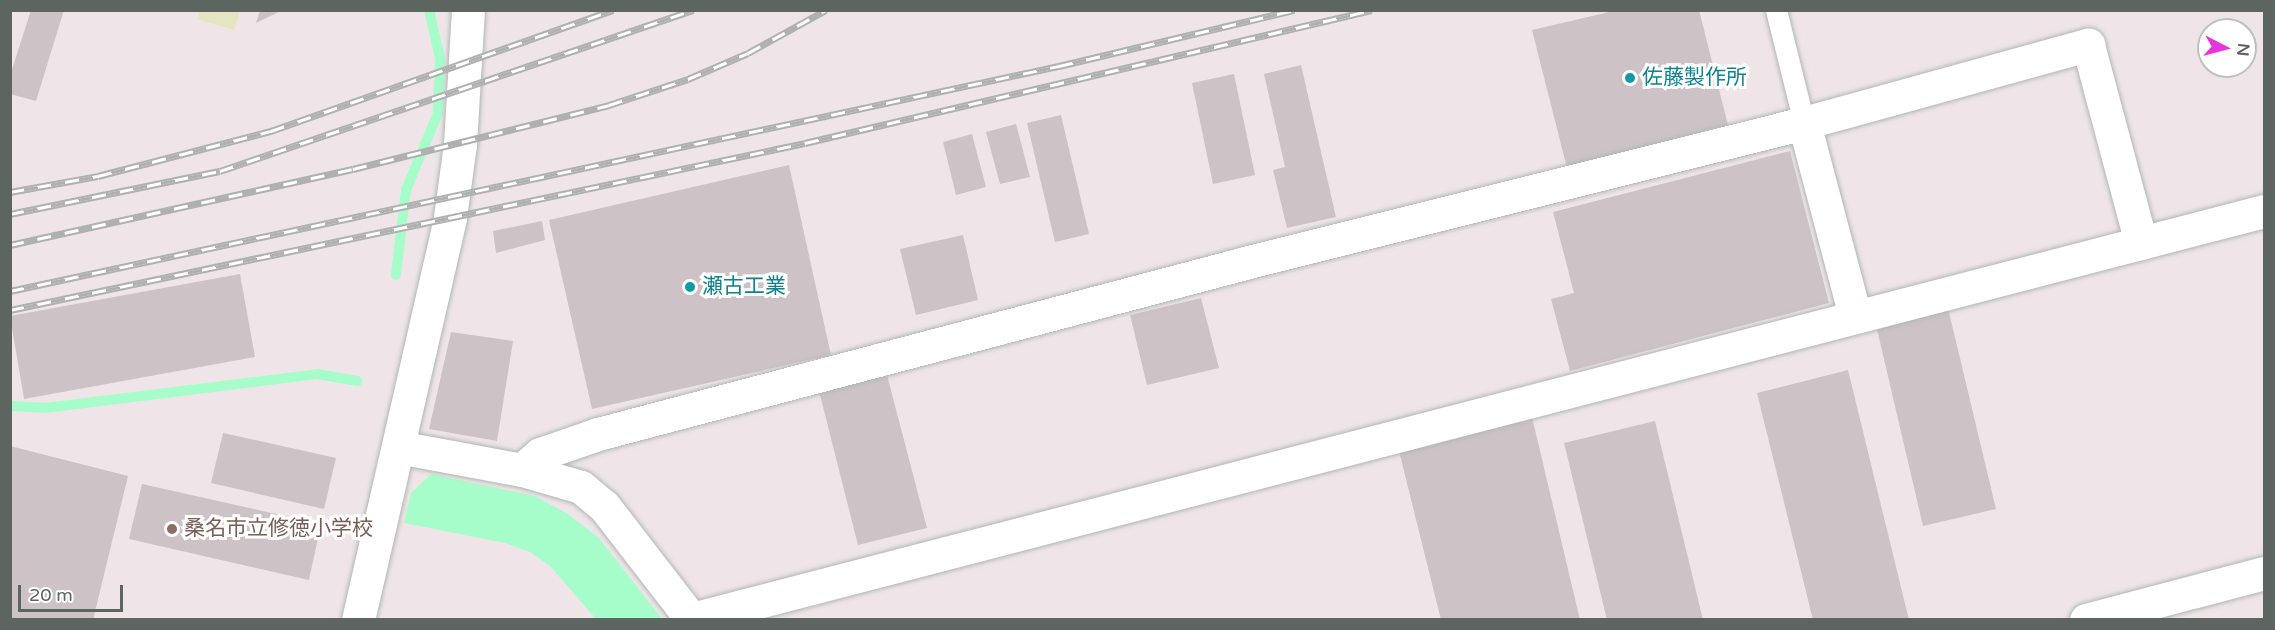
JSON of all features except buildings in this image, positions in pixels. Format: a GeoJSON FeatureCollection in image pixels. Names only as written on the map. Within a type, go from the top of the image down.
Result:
{"type":"FeatureCollection","features":[{"type":"Feature","properties":{"kind":"street"},"geometry":{"type":"LineString","coordinates":[[358,620],[450,217],[460,144],[468,10]]}},
{"type":"Feature","properties":{"kind":"street"},"geometry":{"type":"LineString","coordinates":[[522,470],[540,454],[598,434],[1245,263],[1804,123],[2088,45],[2141,243]]}},
{"type":"Feature","properties":{"kind":"street"},"geometry":{"type":"LineString","coordinates":[[1804,123],[1854,316]]}},
{"type":"Feature","properties":{"kind":"street"},"geometry":{"type":"LineString","coordinates":[[398,447],[522,470],[581,488],[604,506],[692,619],[2265,211]]}},
{"type":"Feature","properties":{"kind":"street"},"geometry":{"type":"LineString","coordinates":[[2086,620],[2265,573]]}},
{"type":"Feature","properties":{"kind":"lane"},"geometry":{"type":"LineString","coordinates":[[1776,10],[1804,123]]}},
{"type":"Feature","properties":{"kind":"shaded area"},"geometry":{"type":"Polygon","coordinates":[[[200,10],[240,11],[234,30],[197,19],[200,10]]]}},
{"type":"Feature","properties":{"kind":"shaded area"},"geometry":{"type":"Polygon","coordinates":[[[431,474],[535,496],[568,514],[599,538],[662,619],[596,619],[550,566],[530,552],[505,543],[404,523],[411,493],[431,474]]]}},
{"type":"Feature","properties":{"kind":"waterway"},"geometry":{"type":"LineString","coordinates":[[396,275],[406,190],[438,113],[440,58],[429,10]]}},
{"type":"Feature","properties":{"kind":"waterway"},"geometry":{"type":"LineString","coordinates":[[10,406],[45,408],[317,374],[357,381]]}},
{"type":"Feature","properties":{"kind":"railway"},"geometry":{"type":"LineString","coordinates":[[10,192],[98,176],[271,131],[613,10]]}},
{"type":"Feature","properties":{"kind":"railway"},"geometry":{"type":"LineString","coordinates":[[10,214],[220,171],[693,10]]}},
{"type":"Feature","properties":{"kind":"railway"},"geometry":{"type":"LineString","coordinates":[[10,245],[353,169],[609,105],[688,79],[748,53],[826,10]]}},
{"type":"Feature","properties":{"kind":"railway"},"geometry":{"type":"LineString","coordinates":[[10,291],[1059,66],[1294,10]]}},
{"type":"Feature","properties":{"kind":"railway"},"geometry":{"type":"LineString","coordinates":[[10,310],[805,143],[1372,10]]}},
{"type":"Feature","properties":{"kind":"place","name":"佐藤製作所"},"geometry":{"type":"Point","coordinates":[1630,78]}},
{"type":"Feature","properties":{"kind":"place","name":"瀬古工業"},"geometry":{"type":"Point","coordinates":[690,287]}},
{"type":"Feature","properties":{"kind":"place","name":"桑名市立修徳小学校"},"geometry":{"type":"Point","coordinates":[172,529]}}]}
